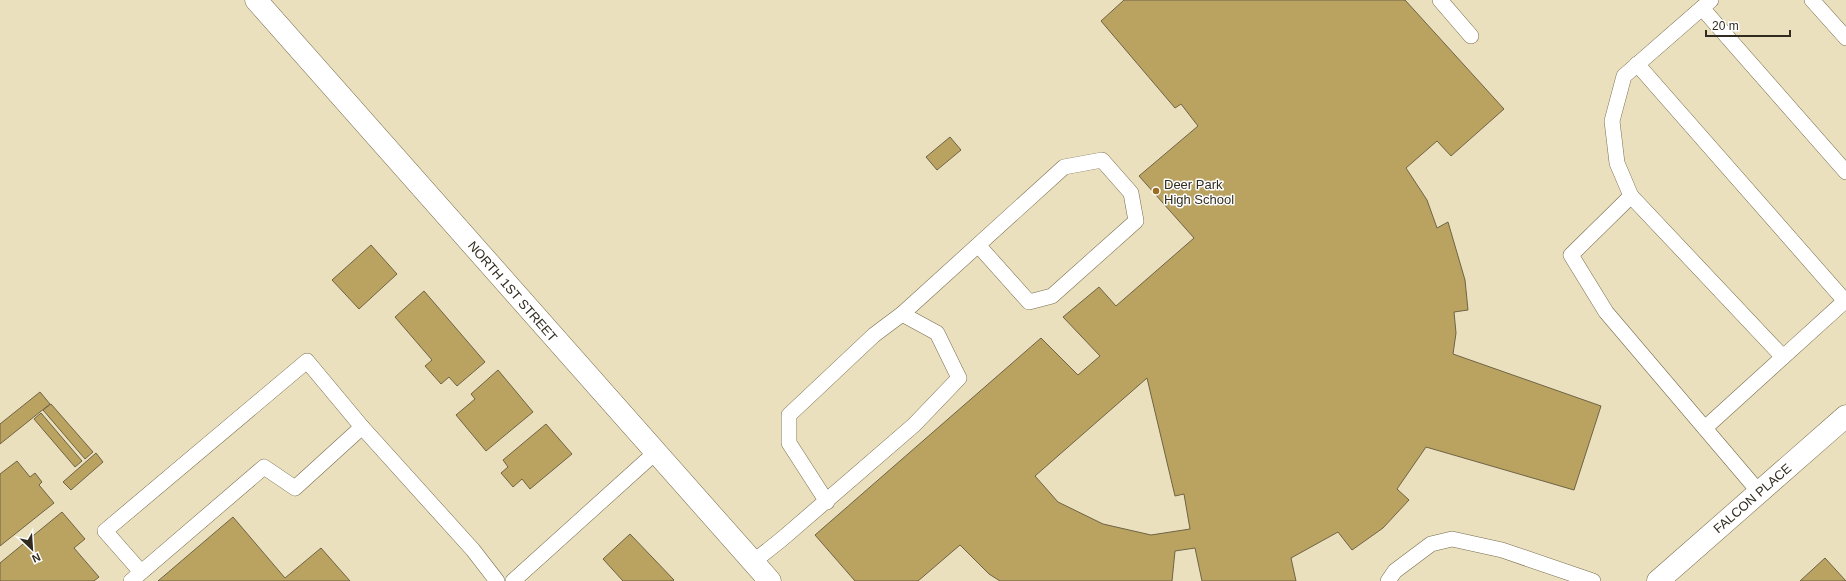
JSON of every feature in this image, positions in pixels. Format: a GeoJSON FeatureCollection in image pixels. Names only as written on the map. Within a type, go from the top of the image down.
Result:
{"type":"FeatureCollection","features":[{"type":"Feature","properties":{"kind":"street","name":"NORTH 1ST STREET"},"geometry":{"type":"LineString","coordinates":[[256,0],[770,581]]}},
{"type":"Feature","properties":{"kind":"street","name":"FALCON PLACE"},"geometry":{"type":"LineString","coordinates":[[1658,581],[1846,416]]}},
{"type":"Feature","properties":{"kind":"lane"},"geometry":{"type":"LineString","coordinates":[[1440,0],[1471,36]]}},
{"type":"Feature","properties":{"kind":"lane"},"geometry":{"type":"LineString","coordinates":[[1812,0],[1846,38]]}},
{"type":"Feature","properties":{"kind":"lane"},"geometry":{"type":"LineString","coordinates":[[1783,357],[1631,196],[1617,163],[1612,121],[1624,76],[1706,4],[1846,172]]}},
{"type":"Feature","properties":{"kind":"lane"},"geometry":{"type":"LineString","coordinates":[[1637,64],[1846,301],[1705,428]]}},
{"type":"Feature","properties":{"kind":"lane"},"geometry":{"type":"LineString","coordinates":[[827,502],[789,443],[789,415],[874,335],[902,314],[978,245],[1064,167],[1102,160],[1131,193],[1136,221],[1052,296],[1030,302],[978,245]]}},
{"type":"Feature","properties":{"kind":"lane"},"geometry":{"type":"LineString","coordinates":[[1631,196],[1571,255],[1606,312],[1759,492]]}},
{"type":"Feature","properties":{"kind":"lane"},"geometry":{"type":"LineString","coordinates":[[753,562],[827,502],[914,425],[959,378],[937,333],[902,314]]}},
{"type":"Feature","properties":{"kind":"lane"},"geometry":{"type":"LineString","coordinates":[[362,427],[295,488],[264,467],[136,577],[105,531],[307,361],[362,427],[473,550],[497,581]]}},
{"type":"Feature","properties":{"kind":"lane"},"geometry":{"type":"LineString","coordinates":[[513,581],[656,452]]}},
{"type":"Feature","properties":{"kind":"lane"},"geometry":{"type":"LineString","coordinates":[[1388,581],[1395,571],[1431,544],[1452,539],[1502,550],[1593,581]]}},
{"type":"Feature","properties":{"kind":"building","name":"Deer Park High School"},"geometry":{"type":"Polygon","coordinates":[[[1124,0],[1405,0],[1504,109],[1451,156],[1437,141],[1406,168],[1427,200],[1437,228],[1448,222],[1465,280],[1468,310],[1454,312],[1456,333],[1453,354],[1601,406],[1574,490],[1426,447],[1397,489],[1409,500],[1383,528],[1352,550],[1338,532],[1291,558],[1296,581],[1202,581],[1195,548],[1175,551],[1172,581],[1000,581],[989,574],[960,545],[918,581],[855,581],[815,535],[1041,338],[1078,375],[1100,356],[1063,317],[1099,287],[1116,306],[1194,238],[1139,176],[1198,126],[1181,104],[1175,108],[1101,21],[1124,0]],[[1147,378],[1035,476],[1058,502],[1103,524],[1151,535],[1190,529],[1184,494],[1175,496],[1147,378]]]}},
{"type":"Feature","properties":{"kind":"building"},"geometry":{"type":"Polygon","coordinates":[[[950,137],[961,150],[937,170],[926,157],[950,137]]]}},
{"type":"Feature","properties":{"kind":"building"},"geometry":{"type":"Polygon","coordinates":[[[371,245],[397,274],[359,309],[332,280],[371,245]]]}},
{"type":"Feature","properties":{"kind":"building"},"geometry":{"type":"Polygon","coordinates":[[[424,291],[485,362],[457,386],[449,377],[441,384],[425,366],[432,360],[395,317],[424,291]]]}},
{"type":"Feature","properties":{"kind":"building"},"geometry":{"type":"Polygon","coordinates":[[[498,370],[533,412],[486,451],[456,415],[475,399],[471,394],[498,370]]]}},
{"type":"Feature","properties":{"kind":"building"},"geometry":{"type":"Polygon","coordinates":[[[40,392],[50,404],[0,444],[0,424],[40,392]]]}},
{"type":"Feature","properties":{"kind":"building"},"geometry":{"type":"Polygon","coordinates":[[[51,404],[93,452],[85,459],[43,410],[51,404]]]}},
{"type":"Feature","properties":{"kind":"building"},"geometry":{"type":"Polygon","coordinates":[[[41,413],[82,461],[75,467],[34,419],[41,413]]]}},
{"type":"Feature","properties":{"kind":"building"},"geometry":{"type":"Polygon","coordinates":[[[546,424],[572,454],[530,489],[522,479],[513,487],[501,473],[508,467],[503,460],[546,424]]]}},
{"type":"Feature","properties":{"kind":"building"},"geometry":{"type":"Polygon","coordinates":[[[96,453],[103,462],[71,490],[63,482],[96,453]]]}},
{"type":"Feature","properties":{"kind":"building"},"geometry":{"type":"Polygon","coordinates":[[[17,461],[30,477],[35,473],[42,482],[39,485],[54,503],[0,546],[0,474],[17,461]]]}},
{"type":"Feature","properties":{"kind":"building"},"geometry":{"type":"Polygon","coordinates":[[[62,512],[85,539],[74,548],[99,577],[94,581],[0,581],[0,563],[62,512]]]}},
{"type":"Feature","properties":{"kind":"building"},"geometry":{"type":"Polygon","coordinates":[[[233,517],[285,578],[321,548],[350,581],[158,581],[233,517]]]}},
{"type":"Feature","properties":{"kind":"building"},"geometry":{"type":"Polygon","coordinates":[[[630,534],[674,580],[673,581],[623,581],[603,559],[630,534]]]}},
{"type":"Feature","properties":{"kind":"building"},"geometry":{"type":"Polygon","coordinates":[[[1825,558],[1846,581],[1800,581],[1825,558]]]}},
{"type":"Feature","properties":{"kind":"place","name":"Deer Park High School"},"geometry":{"type":"Point","coordinates":[1156,191]}}]}
